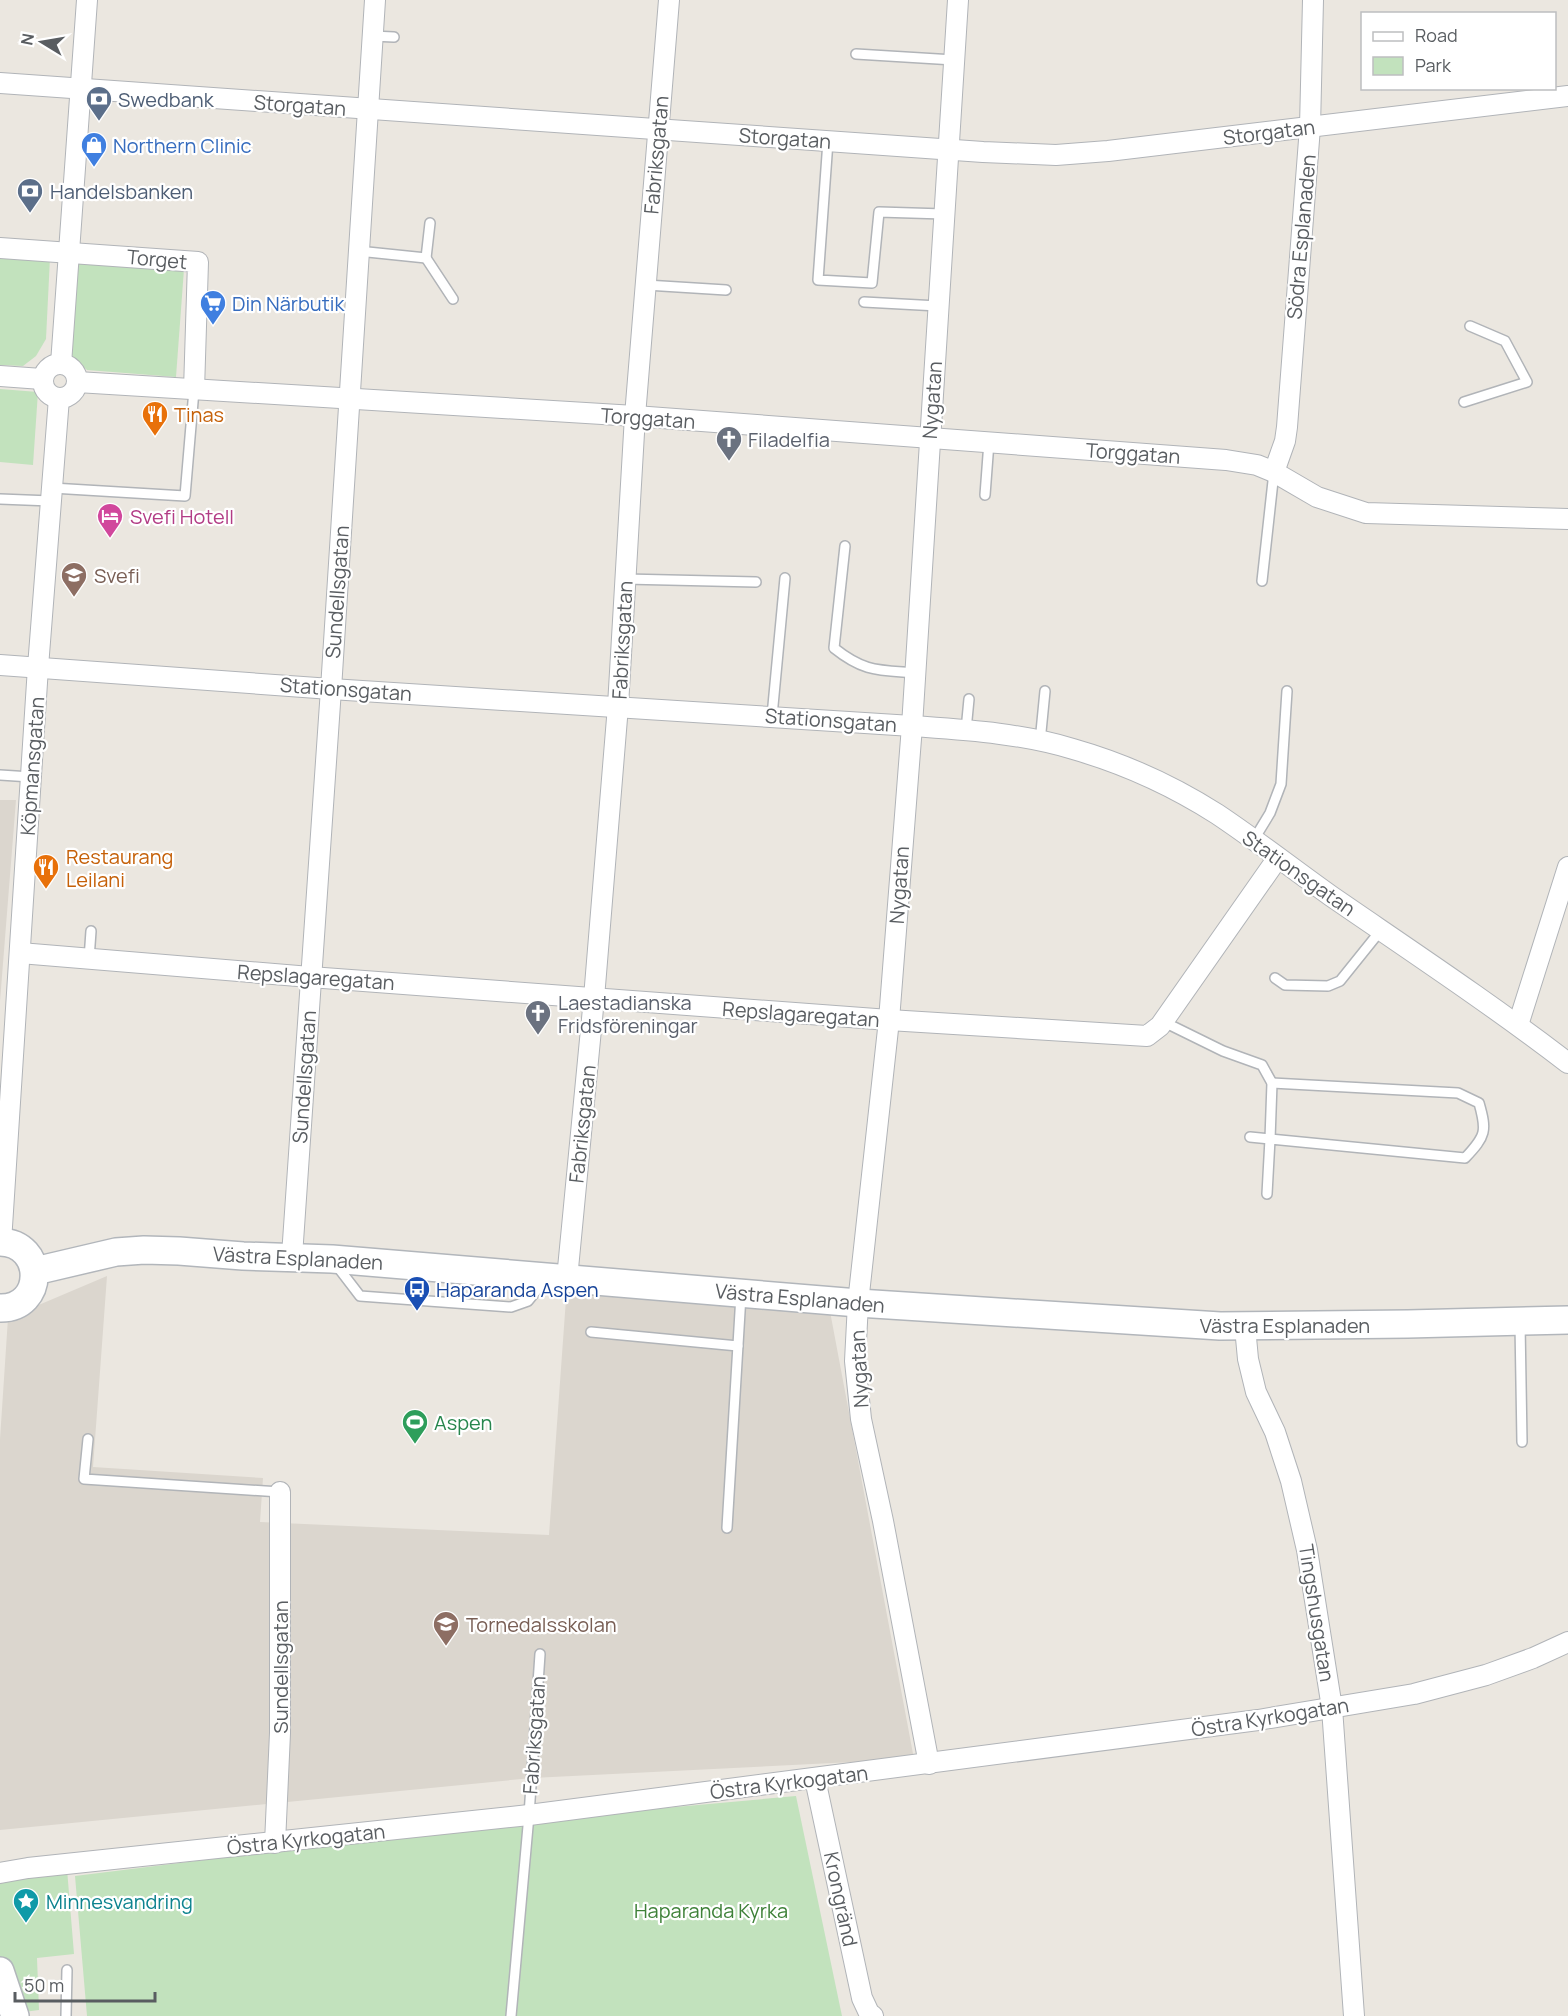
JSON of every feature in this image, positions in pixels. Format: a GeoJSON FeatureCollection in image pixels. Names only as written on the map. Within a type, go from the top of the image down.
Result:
{"type":"FeatureCollection","features":[{"type":"Feature","properties":{"kind":"street"},"geometry":{"type":"LineString","coordinates":[[61,364],[87,0]]}},
{"type":"Feature","properties":{"kind":"street","name":"Sundellsgatan"},"geometry":{"type":"LineString","coordinates":[[292,1256],[375,0]]}},
{"type":"Feature","properties":{"kind":"street","name":"Fabriksgatan"},"geometry":{"type":"LineString","coordinates":[[558,1278],[594,998],[618,706],[635,416],[669,0]]}},
{"type":"Feature","properties":{"kind":"street","name":"Nygatan"},"geometry":{"type":"LineString","coordinates":[[929,1764],[883,1521],[861,1419],[855,1361],[858,1303],[889,1020],[912,726],[958,0]]}},
{"type":"Feature","properties":{"kind":"street","name":"Södra Esplanaden"},"geometry":{"type":"LineString","coordinates":[[1274,472],[1285,441],[1287,427],[1310,127],[1313,0]]}},
{"type":"Feature","properties":{"kind":"street","name":"Storgatan"},"geometry":{"type":"LineString","coordinates":[[0,83],[367,110],[1056,155],[1108,151],[1568,96]]}},
{"type":"Feature","properties":{"kind":"street","name":"Torget"},"geometry":{"type":"LineString","coordinates":[[0,248],[198,262],[194,390]]}},
{"type":"Feature","properties":{"kind":"street"},"geometry":{"type":"LineString","coordinates":[[61,364],[72,368],[77,382],[72,392],[59,398],[48,393],[42,379],[52,365],[61,364]]}},
{"type":"Feature","properties":{"kind":"street"},"geometry":{"type":"LineString","coordinates":[[0,376],[42,379]]}},
{"type":"Feature","properties":{"kind":"street","name":"Torggatan"},"geometry":{"type":"LineString","coordinates":[[77,382],[635,416],[1226,460],[1257,465],[1328,502],[1366,513],[1568,519]]}},
{"type":"Feature","properties":{"kind":"street","name":"Köpmansgatan"},"geometry":{"type":"LineString","coordinates":[[0,1242],[38,667],[59,398]]}},
{"type":"Feature","properties":{"kind":"street","name":"Stationsgatan"},"geometry":{"type":"LineString","coordinates":[[0,664],[331,689],[966,730],[999,733],[1071,748],[1174,789],[1217,814],[1277,859],[1518,1025],[1568,1063]]}},
{"type":"Feature","properties":{"kind":"street","name":"Repslagaregatan"},"geometry":{"type":"LineString","coordinates":[[20,953],[889,1020],[1147,1036],[1164,1022],[1277,859]]}},
{"type":"Feature","properties":{"kind":"street"},"geometry":{"type":"LineString","coordinates":[[1518,1025],[1568,867]]}},
{"type":"Feature","properties":{"kind":"street"},"geometry":{"type":"LineString","coordinates":[[0,1242],[16,1245],[24,1250],[35,1271],[33,1285],[22,1301],[14,1306],[0,1308]]}},
{"type":"Feature","properties":{"kind":"street","name":"Västra Esplanaden"},"geometry":{"type":"LineString","coordinates":[[35,1271],[130,1250],[178,1251],[243,1256],[292,1256],[858,1303],[1140,1322],[1245,1327],[1568,1320]]}},
{"type":"Feature","properties":{"kind":"street","name":"Tingshusgatan"},"geometry":{"type":"LineString","coordinates":[[1245,1327],[1248,1359],[1256,1392],[1275,1432],[1291,1481],[1307,1550],[1332,1708],[1354,2016]]}},
{"type":"Feature","properties":{"kind":"street","name":"Sundellsgatan"},"geometry":{"type":"LineString","coordinates":[[275,1843],[280,1733],[280,1492]]}},
{"type":"Feature","properties":{"kind":"street","name":"Östra Kyrkogatan"},"geometry":{"type":"LineString","coordinates":[[0,1873],[28,1868],[529,1815],[1181,1732],[1414,1694],[1486,1675],[1568,1642]]}},
{"type":"Feature","properties":{"kind":"street","name":"Krongränd"},"geometry":{"type":"LineString","coordinates":[[814,1779],[862,1998],[869,2013],[873,2016]]}},
{"type":"Feature","properties":{"kind":"street"},"geometry":{"type":"LineString","coordinates":[[0,1971],[15,2016]]}},
{"type":"Feature","properties":{"kind":"lane"},"geometry":{"type":"LineString","coordinates":[[372,36],[394,37]]}},
{"type":"Feature","properties":{"kind":"lane"},"geometry":{"type":"LineString","coordinates":[[856,54],[954,60]]}},
{"type":"Feature","properties":{"kind":"lane"},"geometry":{"type":"LineString","coordinates":[[828,141],[818,280],[872,283],[879,212],[944,214]]}},
{"type":"Feature","properties":{"kind":"lane"},"geometry":{"type":"LineString","coordinates":[[430,223],[426,258],[453,299]]}},
{"type":"Feature","properties":{"kind":"lane"},"geometry":{"type":"LineString","coordinates":[[358,251],[426,258]]}},
{"type":"Feature","properties":{"kind":"lane"},"geometry":{"type":"LineString","coordinates":[[646,285],[726,290]]}},
{"type":"Feature","properties":{"kind":"lane"},"geometry":{"type":"LineString","coordinates":[[864,302],[938,306]]}},
{"type":"Feature","properties":{"kind":"lane"},"geometry":{"type":"LineString","coordinates":[[1464,402],[1527,382],[1504,341],[1470,326]]}},
{"type":"Feature","properties":{"kind":"lane","name":"Torget"},"geometry":{"type":"LineString","coordinates":[[0,499],[51,495],[184,496],[194,390]]}},
{"type":"Feature","properties":{"kind":"lane"},"geometry":{"type":"LineString","coordinates":[[985,495],[990,442]]}},
{"type":"Feature","properties":{"kind":"lane"},"geometry":{"type":"LineString","coordinates":[[1262,581],[1274,472]]}},
{"type":"Feature","properties":{"kind":"lane"},"geometry":{"type":"LineString","coordinates":[[845,546],[834,648],[848,659],[870,669],[915,673]]}},
{"type":"Feature","properties":{"kind":"lane"},"geometry":{"type":"LineString","coordinates":[[772,716],[785,578]]}},
{"type":"Feature","properties":{"kind":"lane"},"geometry":{"type":"LineString","coordinates":[[626,579],[756,582]]}},
{"type":"Feature","properties":{"kind":"lane"},"geometry":{"type":"LineString","coordinates":[[1040,742],[1045,691]]}},
{"type":"Feature","properties":{"kind":"lane"},"geometry":{"type":"LineString","coordinates":[[1253,841],[1270,813],[1281,784],[1287,691]]}},
{"type":"Feature","properties":{"kind":"lane"},"geometry":{"type":"LineString","coordinates":[[966,730],[969,699]]}},
{"type":"Feature","properties":{"kind":"lane"},"geometry":{"type":"LineString","coordinates":[[0,775],[31,777]]}},
{"type":"Feature","properties":{"kind":"lane"},"geometry":{"type":"LineString","coordinates":[[1275,978],[1285,985],[1328,986],[1340,981],[1381,930]]}},
{"type":"Feature","properties":{"kind":"lane"},"geometry":{"type":"LineString","coordinates":[[89,959],[90,931]]}},
{"type":"Feature","properties":{"kind":"lane"},"geometry":{"type":"LineString","coordinates":[[1164,1022],[1223,1052],[1262,1065],[1272,1083],[1267,1194]]}},
{"type":"Feature","properties":{"kind":"lane"},"geometry":{"type":"LineString","coordinates":[[1250,1137],[1466,1158],[1478,1144],[1486,1126],[1479,1103],[1458,1093],[1272,1083]]}},
{"type":"Feature","properties":{"kind":"lane"},"geometry":{"type":"LineString","coordinates":[[727,1528],[741,1293]]}},
{"type":"Feature","properties":{"kind":"lane"},"geometry":{"type":"LineString","coordinates":[[1520,1321],[1522,1442]]}},
{"type":"Feature","properties":{"kind":"lane"},"geometry":{"type":"LineString","coordinates":[[591,1332],[738,1346]]}},
{"type":"Feature","properties":{"kind":"lane"},"geometry":{"type":"LineString","coordinates":[[88,1439],[84,1479],[280,1492]]}},
{"type":"Feature","properties":{"kind":"lane","name":"Fabriksgatan"},"geometry":{"type":"LineString","coordinates":[[511,2016],[529,1815],[540,1654]]}},
{"type":"Feature","properties":{"kind":"lane"},"geometry":{"type":"LineString","coordinates":[[66,2016],[67,1970]]}},
{"type":"Feature","properties":{"kind":"shaded area"},"geometry":{"type":"Polygon","coordinates":[[[0,800],[16,800],[0,1001],[0,800]]]}},
{"type":"Feature","properties":{"kind":"shaded area","name":"Tornedalsskolan"},"geometry":{"type":"Polygon","coordinates":[[[107,1276],[93,1467],[263,1478],[260,1522],[549,1535],[567,1285],[829,1306],[914,1759],[532,1778],[0,1830],[0,1439],[8,1318],[107,1276]]]}},
{"type":"Feature","properties":{"kind":"green space"},"geometry":{"type":"Polygon","coordinates":[[[0,255],[50,258],[46,339],[36,356],[23,366],[0,365],[0,255]]]}},
{"type":"Feature","properties":{"kind":"green space"},"geometry":{"type":"Polygon","coordinates":[[[79,262],[184,269],[176,377],[87,370],[74,359],[68,346],[79,262]]]}},
{"type":"Feature","properties":{"kind":"green space"},"geometry":{"type":"Polygon","coordinates":[[[0,389],[38,392],[33,465],[0,462],[0,389]]]}},
{"type":"Feature","properties":{"kind":"green space","name":"Haparanda Kyrka"},"geometry":{"type":"Polygon","coordinates":[[[796,1796],[842,2016],[87,2016],[75,1876],[501,1823],[796,1796]]]}},
{"type":"Feature","properties":{"kind":"green space"},"geometry":{"type":"Polygon","coordinates":[[[67,1869],[74,1954],[37,1958],[39,2010],[16,2013],[0,1957],[0,1878],[67,1869]]]}},
{"type":"Feature","properties":{"kind":"place","name":"Swedbank"},"geometry":{"type":"Point","coordinates":[99,122]}},
{"type":"Feature","properties":{"kind":"place","name":"Northern Clinic"},"geometry":{"type":"Point","coordinates":[94,168]}},
{"type":"Feature","properties":{"kind":"place","name":"Handelsbanken"},"geometry":{"type":"Point","coordinates":[30,214]}},
{"type":"Feature","properties":{"kind":"place","name":"Din Närbutik"},"geometry":{"type":"Point","coordinates":[213,326]}},
{"type":"Feature","properties":{"kind":"place","name":"Tinas"},"geometry":{"type":"Point","coordinates":[155,437]}},
{"type":"Feature","properties":{"kind":"place","name":"Filadelfia"},"geometry":{"type":"Point","coordinates":[729,462]}},
{"type":"Feature","properties":{"kind":"place","name":"Svefi Hotell"},"geometry":{"type":"Point","coordinates":[110,539]}},
{"type":"Feature","properties":{"kind":"place","name":"Svefi"},"geometry":{"type":"Point","coordinates":[74,598]}},
{"type":"Feature","properties":{"kind":"place","name":"Restaurang Leilani"},"geometry":{"type":"Point","coordinates":[46,890]}},
{"type":"Feature","properties":{"kind":"place","name":"Laestadianska Fridsföreningar"},"geometry":{"type":"Point","coordinates":[538,1036]}},
{"type":"Feature","properties":{"kind":"place","name":"Haparanda Aspen"},"geometry":{"type":"Point","coordinates":[417,1312]}},
{"type":"Feature","properties":{"kind":"place","name":"Aspen"},"geometry":{"type":"Point","coordinates":[415,1445]}},
{"type":"Feature","properties":{"kind":"place","name":"Tornedalsskolan"},"geometry":{"type":"Point","coordinates":[446,1647]}},
{"type":"Feature","properties":{"kind":"place","name":"Minnesvandring"},"geometry":{"type":"Point","coordinates":[26,1924]}}]}
